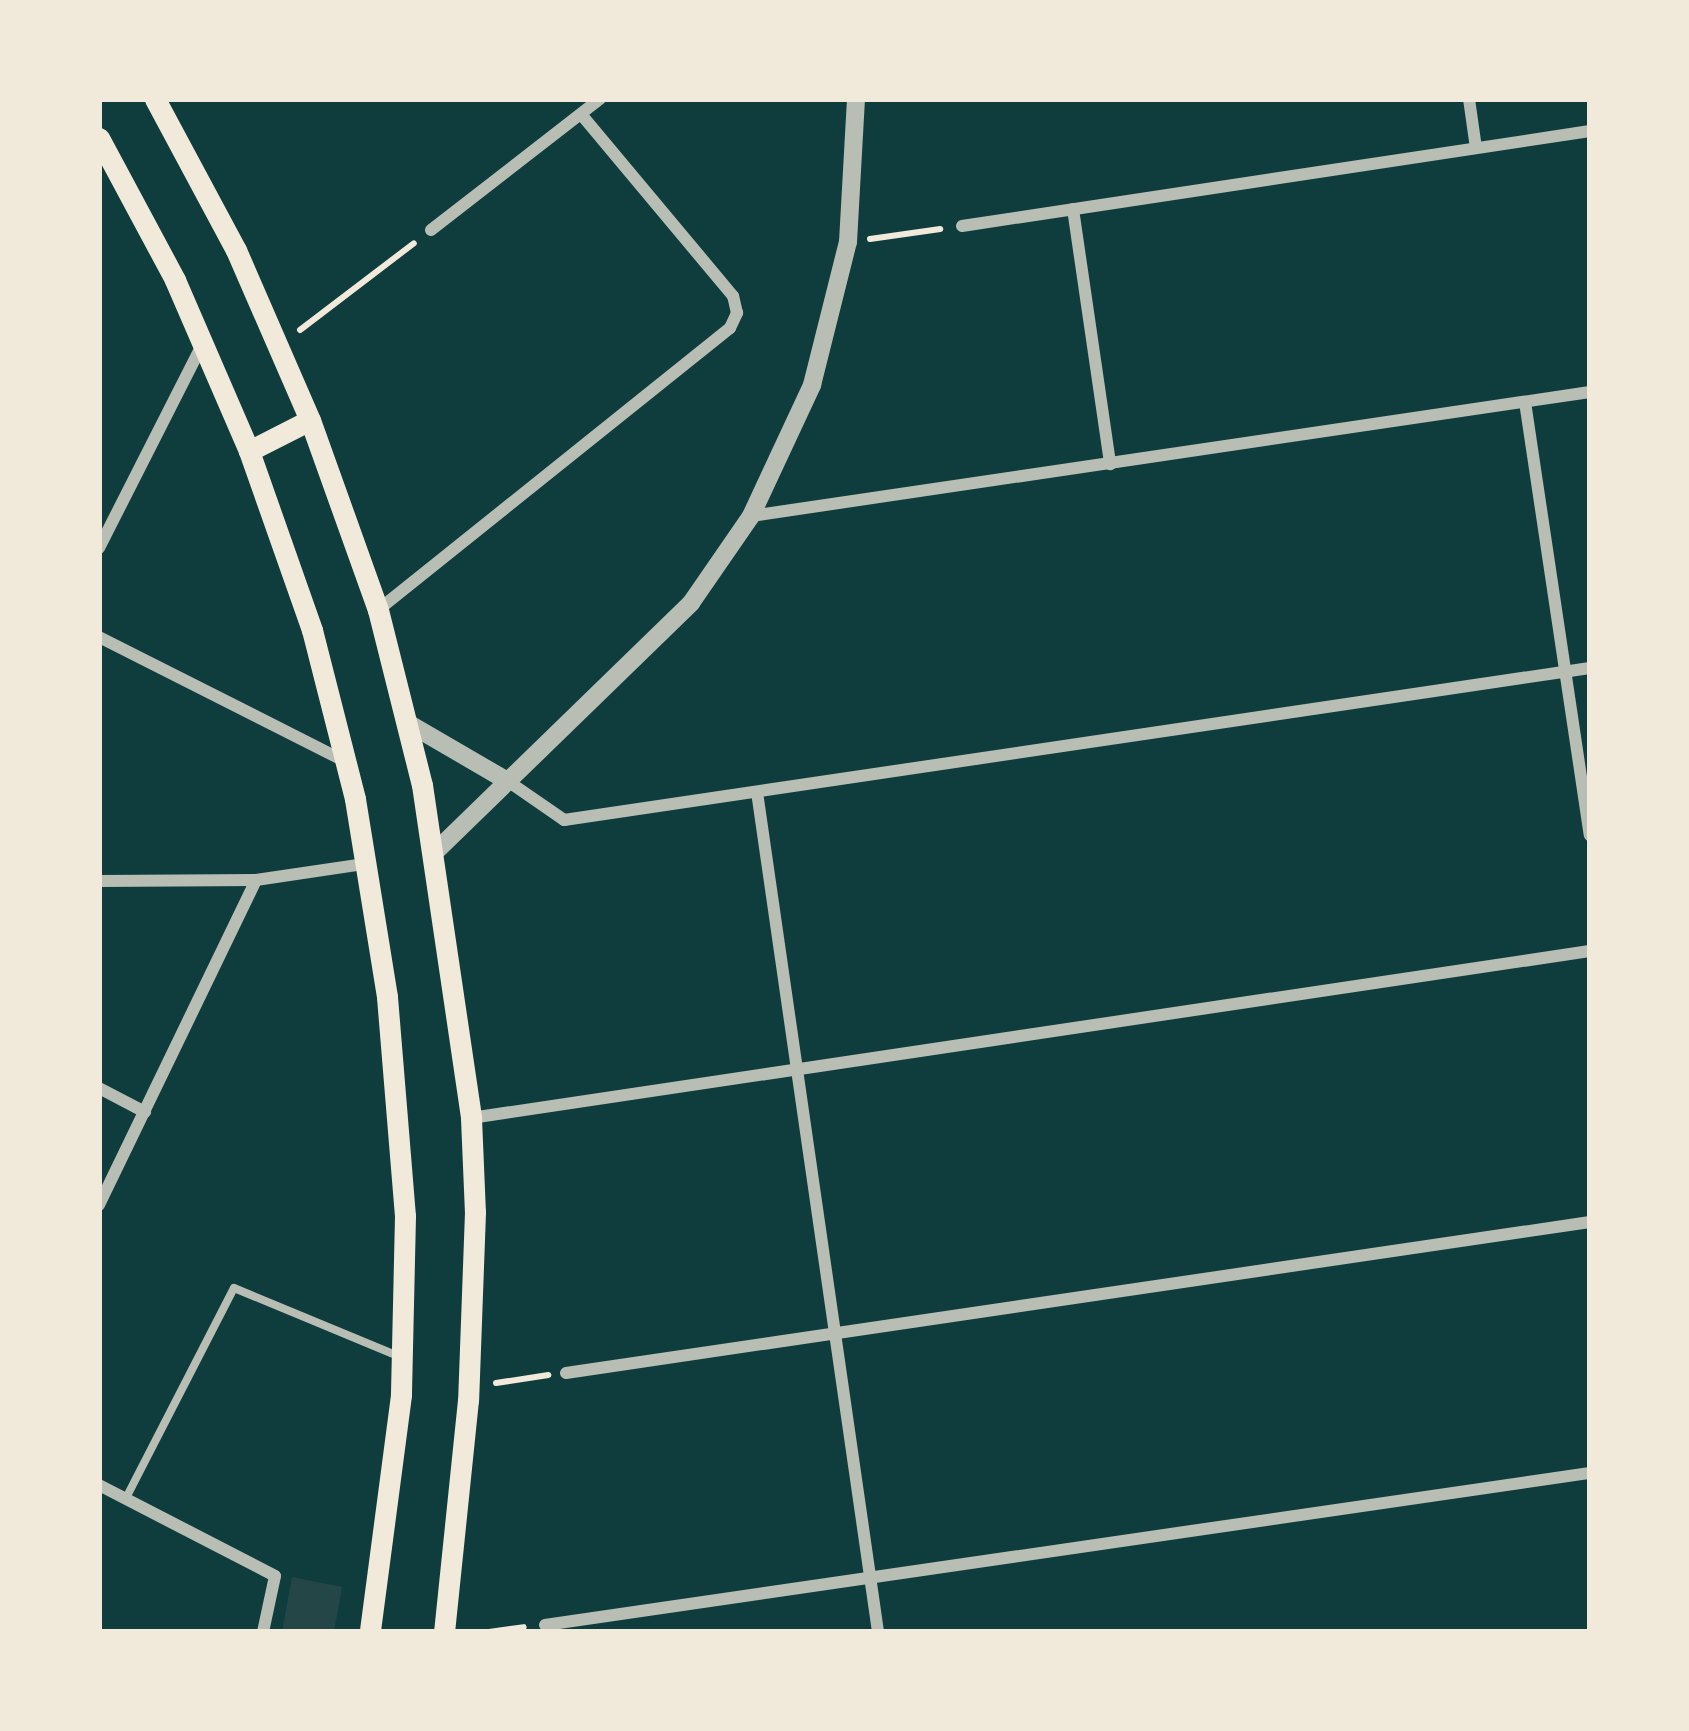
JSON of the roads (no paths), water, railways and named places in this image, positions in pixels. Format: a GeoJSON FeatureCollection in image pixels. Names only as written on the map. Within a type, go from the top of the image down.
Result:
{"type":"FeatureCollection","features":[{"type":"Feature","properties":{"kind":"main road"},"geometry":{"type":"LineString","coordinates":[[156,100],[236,250],[310,420],[378,610],[434,854],[472,1118],[475,1212],[469,1387],[444,1632]]}},
{"type":"Feature","properties":{"kind":"main road"},"geometry":{"type":"LineString","coordinates":[[99,138],[176,280],[248,451],[312,630],[346,762],[365,864],[399,1106],[406,1259],[403,1358],[370,1632]]}},
{"type":"Feature","properties":{"kind":"main road"},"geometry":{"type":"LineString","coordinates":[[248,451],[310,420]]}},
{"type":"Feature","properties":{"kind":"street"},"geometry":{"type":"LineString","coordinates":[[431,230],[600,99]]}},
{"type":"Feature","properties":{"kind":"street"},"geometry":{"type":"LineString","coordinates":[[434,854],[691,603],[751,516],[812,385],[848,242],[856,99]]}},
{"type":"Feature","properties":{"kind":"street"},"geometry":{"type":"LineString","coordinates":[[1469,99],[1476,148]]}},
{"type":"Feature","properties":{"kind":"street"},"geometry":{"type":"LineString","coordinates":[[378,610],[730,328],[736,313],[733,296],[581,114]]}},
{"type":"Feature","properties":{"kind":"street"},"geometry":{"type":"LineString","coordinates":[[962,226],[1590,131]]}},
{"type":"Feature","properties":{"kind":"street"},"geometry":{"type":"LineString","coordinates":[[1073,209],[1111,464]]}},
{"type":"Feature","properties":{"kind":"street"},"geometry":{"type":"LineString","coordinates":[[99,548],[202,344]]}},
{"type":"Feature","properties":{"kind":"street"},"geometry":{"type":"LineString","coordinates":[[751,516],[1590,392]]}},
{"type":"Feature","properties":{"kind":"street"},"geometry":{"type":"LineString","coordinates":[[1525,402],[1590,835]]}},
{"type":"Feature","properties":{"kind":"street"},"geometry":{"type":"LineString","coordinates":[[99,637],[346,762]]}},
{"type":"Feature","properties":{"kind":"street"},"geometry":{"type":"LineString","coordinates":[[406,722],[564,820],[1590,668]]}},
{"type":"Feature","properties":{"kind":"street"},"geometry":{"type":"LineString","coordinates":[[757,792],[878,1632]]}},
{"type":"Feature","properties":{"kind":"street"},"geometry":{"type":"LineString","coordinates":[[99,881],[256,880],[365,864]]}},
{"type":"Feature","properties":{"kind":"street"},"geometry":{"type":"LineString","coordinates":[[99,1205],[256,880]]}},
{"type":"Feature","properties":{"kind":"street"},"geometry":{"type":"LineString","coordinates":[[472,1118],[1590,950]]}},
{"type":"Feature","properties":{"kind":"street"},"geometry":{"type":"LineString","coordinates":[[99,1088],[145,1112]]}},
{"type":"Feature","properties":{"kind":"street"},"geometry":{"type":"LineString","coordinates":[[566,1373],[1590,1222]]}},
{"type":"Feature","properties":{"kind":"street"},"geometry":{"type":"LineString","coordinates":[[545,1624],[1590,1473]]}},
{"type":"Feature","properties":{"kind":"street"},"geometry":{"type":"LineString","coordinates":[[99,1485],[274,1576],[263,1632]]}},
{"type":"Feature","properties":{"kind":"lane"},"geometry":{"type":"LineString","coordinates":[[126,1499],[234,1288],[403,1358]]}}]}
